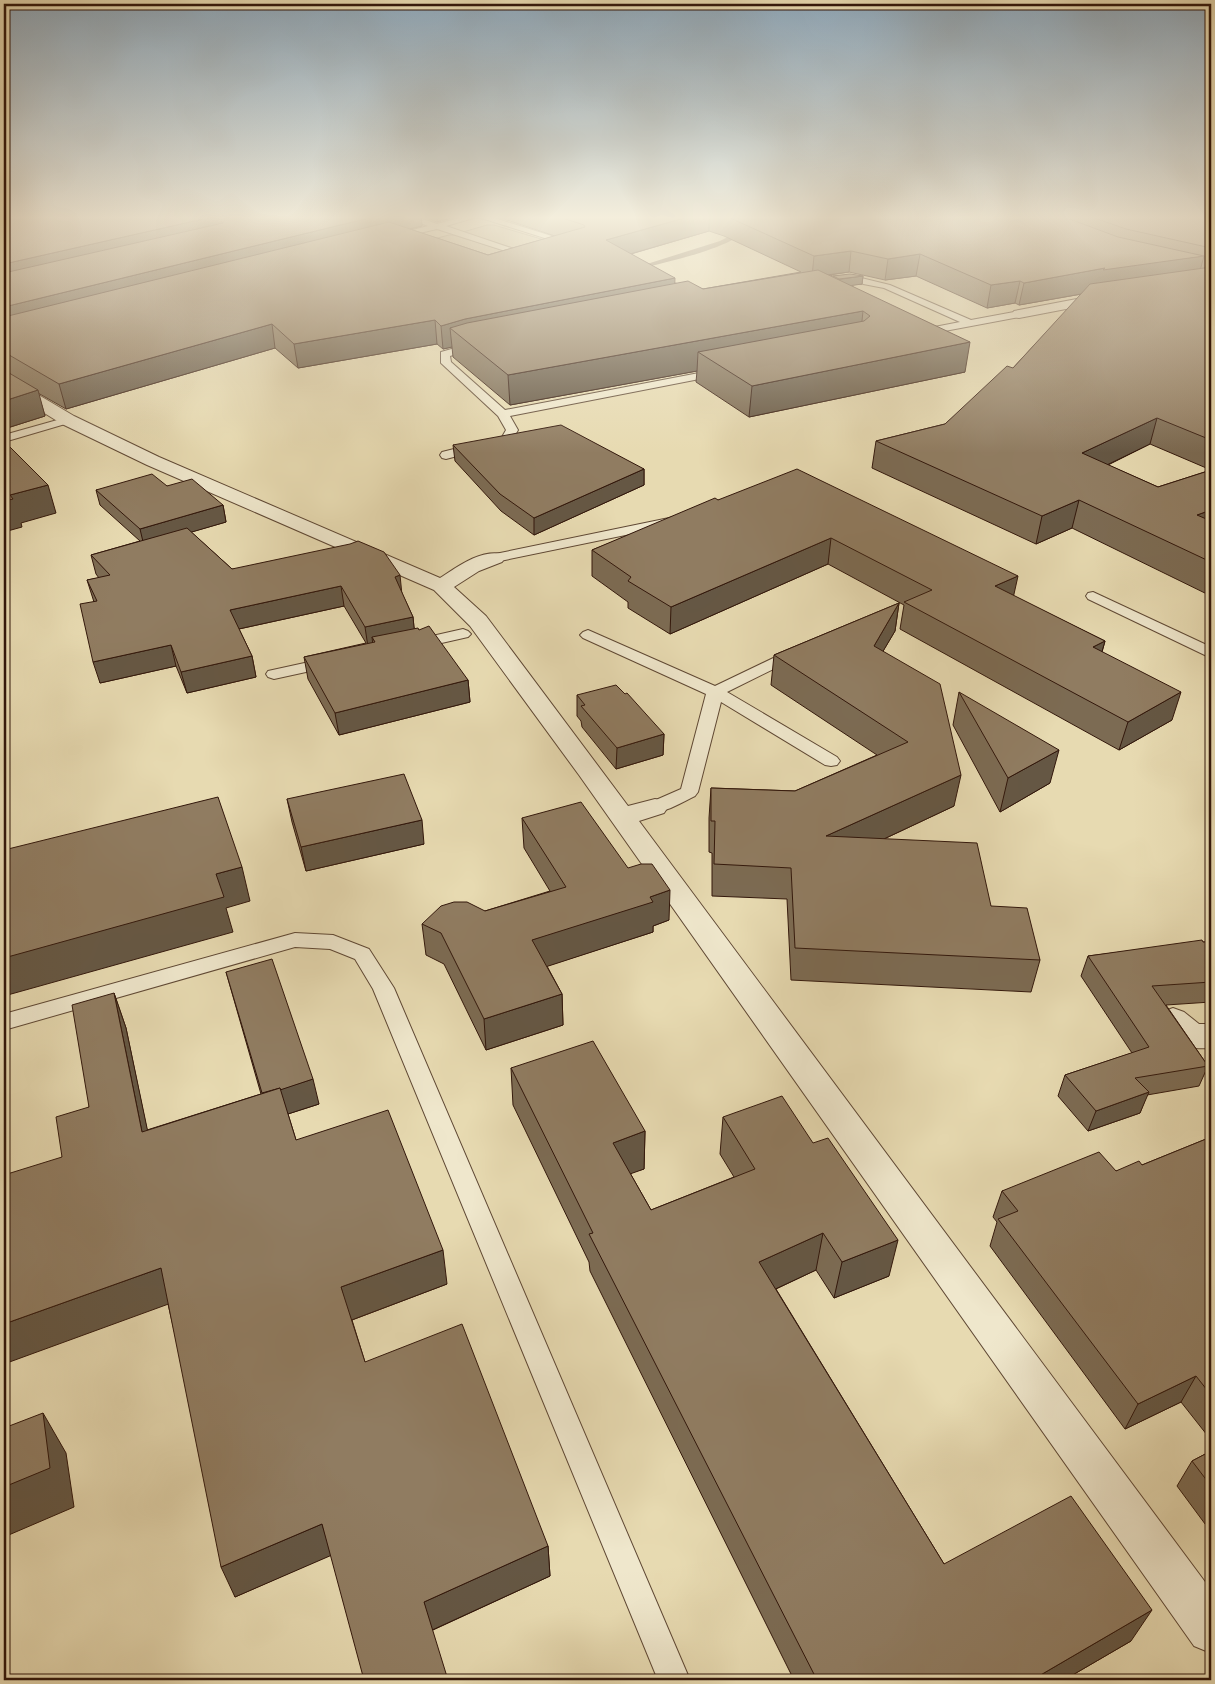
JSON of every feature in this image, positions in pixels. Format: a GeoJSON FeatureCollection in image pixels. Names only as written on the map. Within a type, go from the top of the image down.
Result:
{"type":"FeatureCollection","features":[{"type":"Feature","properties":{"kind":"street"},"geometry":{"type":"LineString","coordinates":[[1019,314],[1116,296]]}},
{"type":"Feature","properties":{"kind":"street"},"geometry":{"type":"LineString","coordinates":[[4,381],[68,420],[153,461],[441,586],[478,621],[474,632],[623,817],[1211,1629]]}},
{"type":"Feature","properties":{"kind":"street"},"geometry":{"type":"LineString","coordinates":[[441,586],[472,567],[495,558]]}},
{"type":"Feature","properties":{"kind":"street"},"geometry":{"type":"LineString","coordinates":[[623,817],[655,806]]}},
{"type":"Feature","properties":{"kind":"street"},"geometry":{"type":"LineString","coordinates":[[1173,1020],[1192,1037],[1211,1036]]}},
{"type":"Feature","properties":{"kind":"lane"},"geometry":{"type":"LineString","coordinates":[[907,296],[970,323]]}},
{"type":"Feature","properties":{"kind":"lane"},"geometry":{"type":"LineString","coordinates":[[909,335],[1019,314]]}},
{"type":"Feature","properties":{"kind":"lane"},"geometry":{"type":"LineString","coordinates":[[446,455],[507,439],[512,430],[503,414],[446,363],[445,354],[486,343]]}},
{"type":"Feature","properties":{"kind":"lane"},"geometry":{"type":"LineString","coordinates":[[503,414],[735,369]]}},
{"type":"Feature","properties":{"kind":"lane"},"geometry":{"type":"LineString","coordinates":[[4,439],[68,420]]}},
{"type":"Feature","properties":{"kind":"lane"},"geometry":{"type":"LineString","coordinates":[[495,558],[683,519]]}},
{"type":"Feature","properties":{"kind":"lane"},"geometry":{"type":"LineString","coordinates":[[1093,596],[1211,653]]}},
{"type":"Feature","properties":{"kind":"lane"},"geometry":{"type":"LineString","coordinates":[[396,648],[474,632]]}},
{"type":"Feature","properties":{"kind":"lane"},"geometry":{"type":"LineString","coordinates":[[588,635],[716,692],[831,761]]}},
{"type":"Feature","properties":{"kind":"lane"},"geometry":{"type":"LineString","coordinates":[[655,806],[689,792],[716,692],[811,646]]}},
{"type":"Feature","properties":{"kind":"lane"},"geometry":{"type":"LineString","coordinates":[[274,674],[349,658]]}},
{"type":"Feature","properties":{"kind":"lane"},"geometry":{"type":"LineString","coordinates":[[4,1022],[295,940],[333,942],[362,954],[383,988],[674,1680]]}},
{"type":"Feature","properties":{"kind":"building"},"geometry":{"type":"Polygon","coordinates":[[[4,296],[51,296],[4,307],[4,296]]]}},
{"type":"Feature","properties":{"kind":"building"},"geometry":{"type":"Polygon","coordinates":[[[91,296],[585,296],[465,319],[441,326],[435,320],[294,344],[272,324],[59,384],[4,352],[4,317],[91,296]]]}},
{"type":"Feature","properties":{"kind":"building"},"geometry":{"type":"Polygon","coordinates":[[[611,296],[872,296],[970,342],[752,386],[698,352],[864,321],[870,316],[863,311],[508,375],[450,328],[467,323],[611,296]]]}},
{"type":"Feature","properties":{"kind":"building"},"geometry":{"type":"Polygon","coordinates":[[[1079,296],[1211,296],[1211,440],[1157,418],[1082,453],[1158,487],[1211,470],[1211,510],[1197,515],[1211,521],[1211,562],[1079,500],[1042,516],[876,441],[945,424],[1007,366],[1013,368],[1079,296]]]}},
{"type":"Feature","properties":{"kind":"building"},"geometry":{"type":"Polygon","coordinates":[[[4,370],[38,390],[4,401],[4,370]]]}},
{"type":"Feature","properties":{"kind":"building"},"geometry":{"type":"Polygon","coordinates":[[[561,425],[644,469],[534,518],[500,494],[453,445],[561,425]]]}},
{"type":"Feature","properties":{"kind":"building"},"geometry":{"type":"Polygon","coordinates":[[[4,441],[48,485],[10,495],[13,499],[4,501],[4,441]]]}},
{"type":"Feature","properties":{"kind":"building"},"geometry":{"type":"Polygon","coordinates":[[[797,469],[1018,576],[995,586],[1105,641],[1093,647],[1181,692],[1128,722],[904,602],[932,590],[831,538],[671,607],[628,581],[631,577],[592,550],[715,498],[718,500],[797,469]]]}},
{"type":"Feature","properties":{"kind":"building"},"geometry":{"type":"Polygon","coordinates":[[[152,474],[167,486],[192,479],[223,505],[140,529],[96,490],[152,474]]]}},
{"type":"Feature","properties":{"kind":"building"},"geometry":{"type":"Polygon","coordinates":[[[187,528],[232,569],[358,541],[384,552],[400,575],[395,577],[413,617],[365,627],[341,586],[230,610],[252,656],[181,672],[171,645],[93,662],[80,604],[97,601],[87,580],[110,575],[91,555],[187,528]]]}},
{"type":"Feature","properties":{"kind":"building"},"geometry":{"type":"Polygon","coordinates":[[[899,603],[874,646],[940,684],[961,775],[826,836],[977,843],[991,906],[1027,908],[1040,960],[795,948],[791,868],[714,864],[715,821],[711,821],[711,788],[795,791],[908,742],[774,655],[899,603]]]}},
{"type":"Feature","properties":{"kind":"building"},"geometry":{"type":"Polygon","coordinates":[[[429,626],[468,680],[335,713],[304,657],[375,642],[372,637],[418,628],[419,630],[429,626]]]}},
{"type":"Feature","properties":{"kind":"building"},"geometry":{"type":"Polygon","coordinates":[[[616,685],[625,694],[627,693],[664,734],[617,748],[581,706],[585,705],[577,695],[616,685]]]}},
{"type":"Feature","properties":{"kind":"building"},"geometry":{"type":"Polygon","coordinates":[[[959,692],[1059,750],[1008,778],[959,692]]]}},
{"type":"Feature","properties":{"kind":"building"},"geometry":{"type":"Polygon","coordinates":[[[404,774],[422,820],[301,847],[287,799],[404,774]]]}},
{"type":"Feature","properties":{"kind":"building"},"geometry":{"type":"Polygon","coordinates":[[[218,797],[242,867],[216,874],[224,897],[4,958],[4,850],[218,797]]]}},
{"type":"Feature","properties":{"kind":"building"},"geometry":{"type":"Polygon","coordinates":[[[581,802],[628,868],[641,864],[652,864],[670,890],[650,897],[653,902],[532,940],[562,994],[484,1019],[441,933],[422,924],[441,906],[454,902],[467,902],[485,911],[566,887],[522,818],[581,802]]]}},
{"type":"Feature","properties":{"kind":"building"},"geometry":{"type":"Polygon","coordinates":[[[1202,940],[1203,942],[1211,942],[1211,982],[1152,986],[1208,1066],[1135,1078],[1149,1092],[1096,1111],[1065,1075],[1149,1047],[1088,956],[1202,940]]]}},
{"type":"Feature","properties":{"kind":"building"},"geometry":{"type":"Polygon","coordinates":[[[272,959],[313,1079],[280,1090],[280,1088],[262,1093],[226,972],[272,959]]]}},
{"type":"Feature","properties":{"kind":"building"},"geometry":{"type":"Polygon","coordinates":[[[114,993],[142,1132],[280,1088],[296,1140],[388,1110],[443,1250],[341,1287],[365,1362],[462,1324],[548,1546],[424,1602],[448,1680],[364,1680],[322,1524],[221,1567],[161,1268],[4,1324],[4,1175],[62,1157],[56,1117],[89,1107],[72,1005],[114,993]]]}},
{"type":"Feature","properties":{"kind":"building"},"geometry":{"type":"Polygon","coordinates":[[[593,1041],[645,1131],[613,1143],[651,1210],[755,1169],[723,1117],[782,1096],[813,1143],[828,1138],[898,1240],[842,1262],[823,1233],[759,1262],[944,1564],[1071,1496],[1152,1610],[1032,1680],[817,1680],[589,1234],[593,1233],[511,1068],[593,1041]]]}},
{"type":"Feature","properties":{"kind":"building"},"geometry":{"type":"Polygon","coordinates":[[[1211,1137],[1211,1395],[1196,1376],[1138,1404],[998,1219],[1018,1211],[1002,1191],[1099,1152],[1116,1171],[1139,1161],[1142,1165],[1211,1137]]]}},
{"type":"Feature","properties":{"kind":"building"},"geometry":{"type":"Polygon","coordinates":[[[43,1413],[50,1468],[4,1487],[4,1428],[43,1413]]]}},
{"type":"Feature","properties":{"kind":"building"},"geometry":{"type":"Polygon","coordinates":[[[1211,1451],[1211,1486],[1192,1461],[1211,1451]]]}}]}
